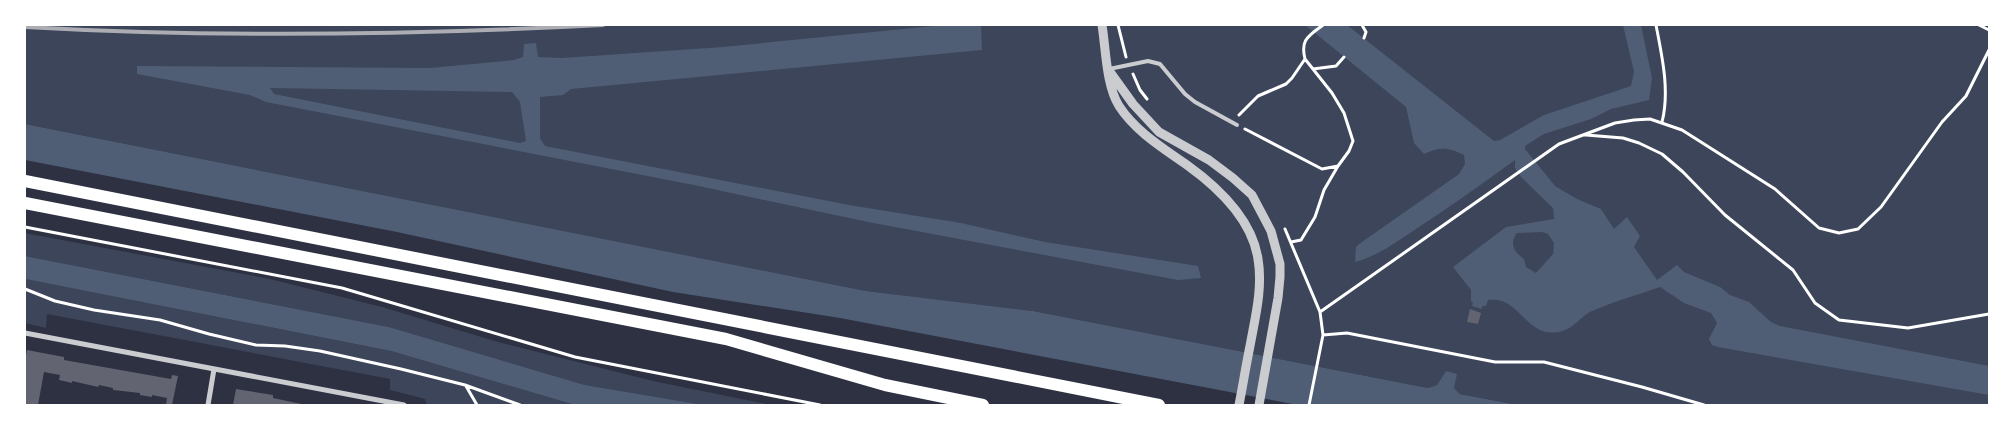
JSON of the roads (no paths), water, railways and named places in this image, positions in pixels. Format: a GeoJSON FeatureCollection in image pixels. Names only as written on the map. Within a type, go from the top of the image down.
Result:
{"type":"FeatureCollection","features":[{"type":"Feature","properties":{"kind":"main road"},"geometry":{"type":"LineString","coordinates":[[25,181],[1159,405]]}},
{"type":"Feature","properties":{"kind":"main road"},"geometry":{"type":"LineString","coordinates":[[25,203],[726,339],[885,385],[983,405]]}},
{"type":"Feature","properties":{"kind":"street"},"geometry":{"type":"LineString","coordinates":[[1102,26],[1114,94],[1119,105],[1129,118],[1159,145],[1209,182],[1228,201],[1243,220],[1256,248],[1259,269],[1259,296],[1239,403]]}},
{"type":"Feature","properties":{"kind":"street"},"geometry":{"type":"LineString","coordinates":[[1109,70],[1133,104],[1159,132],[1209,160],[1233,178],[1252,196],[1262,212],[1276,245],[1280,264],[1278,298],[1259,405]]}},
{"type":"Feature","properties":{"kind":"street"},"geometry":{"type":"LineString","coordinates":[[25,333],[404,405]]}},
{"type":"Feature","properties":{"kind":"street"},"geometry":{"type":"LineString","coordinates":[[208,405],[214,369]]}},
{"type":"Feature","properties":{"kind":"lane"},"geometry":{"type":"LineString","coordinates":[[1109,70],[1148,62],[1160,64],[1185,94],[1195,102],[1237,125]]}},
{"type":"Feature","properties":{"kind":"railway"},"geometry":{"type":"LineString","coordinates":[[25,27],[170,33],[314,34],[459,31],[603,25]]}}]}
